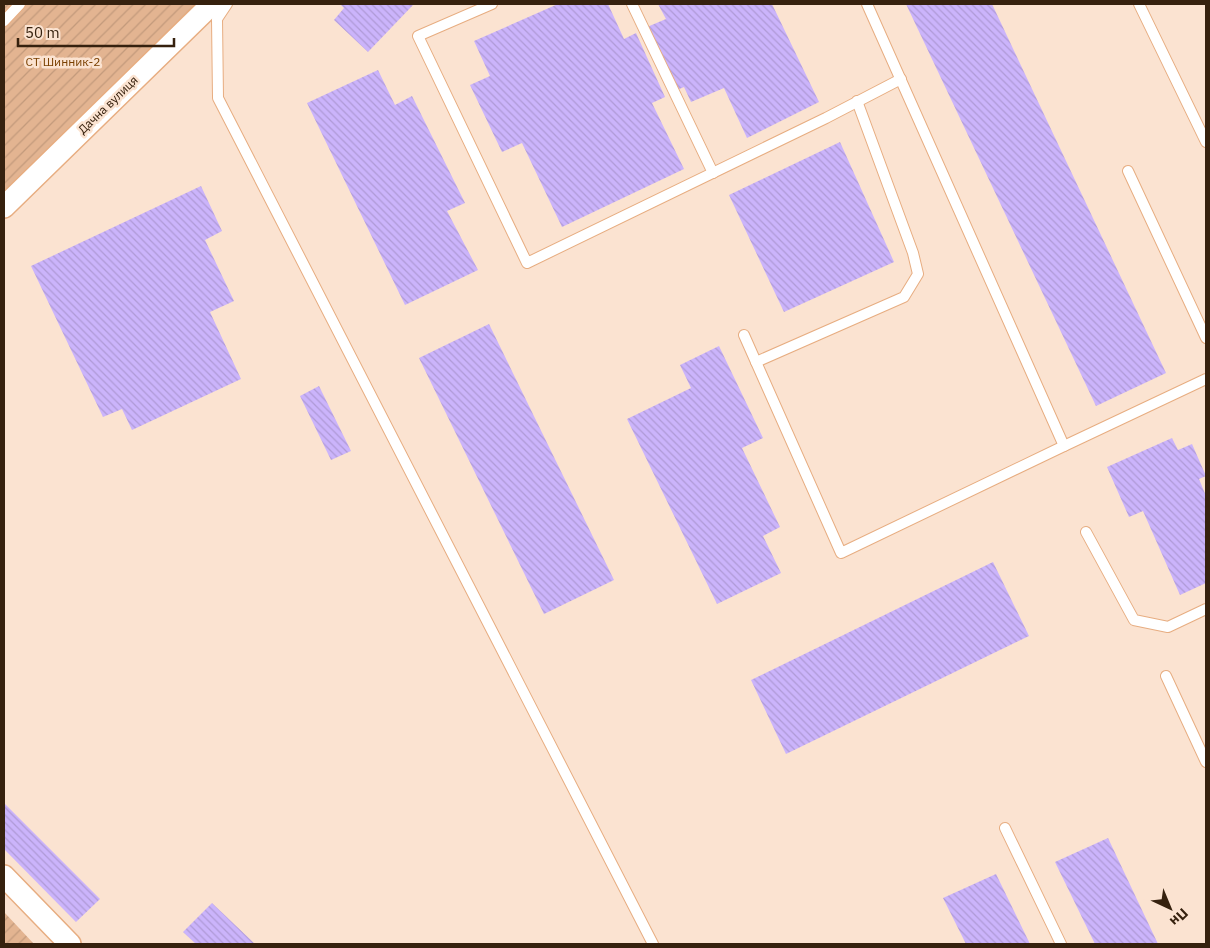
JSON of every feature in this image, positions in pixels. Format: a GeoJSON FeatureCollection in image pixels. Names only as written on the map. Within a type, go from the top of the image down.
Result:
{"type":"FeatureCollection","features":[{"type":"Feature","properties":{"kind":"street","name":"Дачна вулиця"},"geometry":{"type":"LineString","coordinates":[[4,207],[212,4]]}},
{"type":"Feature","properties":{"kind":"street"},"geometry":{"type":"LineString","coordinates":[[4,876],[70,944]]}},
{"type":"Feature","properties":{"kind":"lane"},"geometry":{"type":"LineString","coordinates":[[4,21],[20,4]]}},
{"type":"Feature","properties":{"kind":"lane"},"geometry":{"type":"LineString","coordinates":[[227,4],[216,19],[218,98],[653,944]]}},
{"type":"Feature","properties":{"kind":"lane"},"geometry":{"type":"LineString","coordinates":[[492,4],[418,36],[527,263],[826,118],[901,79]]}},
{"type":"Feature","properties":{"kind":"lane"},"geometry":{"type":"LineString","coordinates":[[632,4],[713,173]]}},
{"type":"Feature","properties":{"kind":"lane"},"geometry":{"type":"LineString","coordinates":[[867,4],[1064,446]]}},
{"type":"Feature","properties":{"kind":"lane"},"geometry":{"type":"LineString","coordinates":[[1139,4],[1206,142]]}},
{"type":"Feature","properties":{"kind":"lane"},"geometry":{"type":"LineString","coordinates":[[756,362],[904,297],[918,274],[913,253],[857,101]]}},
{"type":"Feature","properties":{"kind":"lane"},"geometry":{"type":"LineString","coordinates":[[1128,171],[1206,338]]}},
{"type":"Feature","properties":{"kind":"lane"},"geometry":{"type":"LineString","coordinates":[[744,335],[841,553],[1206,379]]}},
{"type":"Feature","properties":{"kind":"lane"},"geometry":{"type":"LineString","coordinates":[[1086,532],[1134,620],[1168,627],[1206,609]]}},
{"type":"Feature","properties":{"kind":"lane"},"geometry":{"type":"LineString","coordinates":[[1166,676],[1206,762]]}},
{"type":"Feature","properties":{"kind":"lane"},"geometry":{"type":"LineString","coordinates":[[1005,828],[1061,944]]}},
{"type":"Feature","properties":{"kind":"green space","name":"СТ Шинник-2"},"geometry":{"type":"Polygon","coordinates":[[[4,4],[205,4],[4,204],[4,4]]]}},
{"type":"Feature","properties":{"kind":"green space"},"geometry":{"type":"Polygon","coordinates":[[[4,912],[34,944],[4,944],[4,912]]]}},
{"type":"Feature","properties":{"kind":"building"},"geometry":{"type":"Polygon","coordinates":[[[340,4],[414,4],[368,52],[334,20],[344,8],[340,4]]]}},
{"type":"Feature","properties":{"kind":"building"},"geometry":{"type":"Polygon","coordinates":[[[558,4],[608,4],[624,39],[636,33],[665,97],[652,103],[684,169],[562,227],[522,143],[502,152],[470,85],[490,76],[474,41],[558,4]]]}},
{"type":"Feature","properties":{"kind":"building"},"geometry":{"type":"Polygon","coordinates":[[[658,4],[772,4],[819,102],[747,138],[724,88],[691,102],[684,87],[677,90],[647,27],[666,19],[658,4]]]}},
{"type":"Feature","properties":{"kind":"building"},"geometry":{"type":"Polygon","coordinates":[[[906,4],[992,4],[1166,373],[1096,406],[906,4]]]}},
{"type":"Feature","properties":{"kind":"building"},"geometry":{"type":"Polygon","coordinates":[[[378,70],[395,105],[412,96],[465,203],[447,211],[478,270],[405,305],[307,103],[378,70]]]}},
{"type":"Feature","properties":{"kind":"building"},"geometry":{"type":"Polygon","coordinates":[[[840,142],[894,262],[784,312],[729,195],[840,142]]]}},
{"type":"Feature","properties":{"kind":"building"},"geometry":{"type":"Polygon","coordinates":[[[201,186],[222,231],[205,240],[234,301],[210,312],[241,379],[132,430],[122,409],[103,417],[31,266],[201,186]]]}},
{"type":"Feature","properties":{"kind":"building"},"geometry":{"type":"Polygon","coordinates":[[[489,324],[614,580],[544,614],[419,358],[489,324]]]}},
{"type":"Feature","properties":{"kind":"building"},"geometry":{"type":"Polygon","coordinates":[[[719,346],[763,438],[742,448],[780,527],[763,536],[781,573],[717,604],[627,419],[691,388],[680,365],[719,346]]]}},
{"type":"Feature","properties":{"kind":"building"},"geometry":{"type":"Polygon","coordinates":[[[319,386],[351,451],[331,460],[300,396],[319,386]]]}},
{"type":"Feature","properties":{"kind":"building"},"geometry":{"type":"Polygon","coordinates":[[[1172,438],[1178,450],[1192,444],[1206,476],[1199,479],[1206,496],[1206,583],[1180,595],[1143,511],[1129,517],[1107,467],[1172,438]]]}},
{"type":"Feature","properties":{"kind":"building"},"geometry":{"type":"Polygon","coordinates":[[[993,562],[1029,636],[786,754],[751,680],[993,562]]]}},
{"type":"Feature","properties":{"kind":"building"},"geometry":{"type":"Polygon","coordinates":[[[4,803],[100,899],[76,922],[4,849],[4,803]]]}},
{"type":"Feature","properties":{"kind":"building"},"geometry":{"type":"Polygon","coordinates":[[[1108,838],[1158,944],[1095,944],[1055,862],[1108,838]]]}},
{"type":"Feature","properties":{"kind":"building"},"geometry":{"type":"Polygon","coordinates":[[[996,874],[1030,944],[966,944],[943,898],[996,874]]]}},
{"type":"Feature","properties":{"kind":"building"},"geometry":{"type":"Polygon","coordinates":[[[212,903],[255,944],[196,944],[183,932],[212,903]]]}}]}
